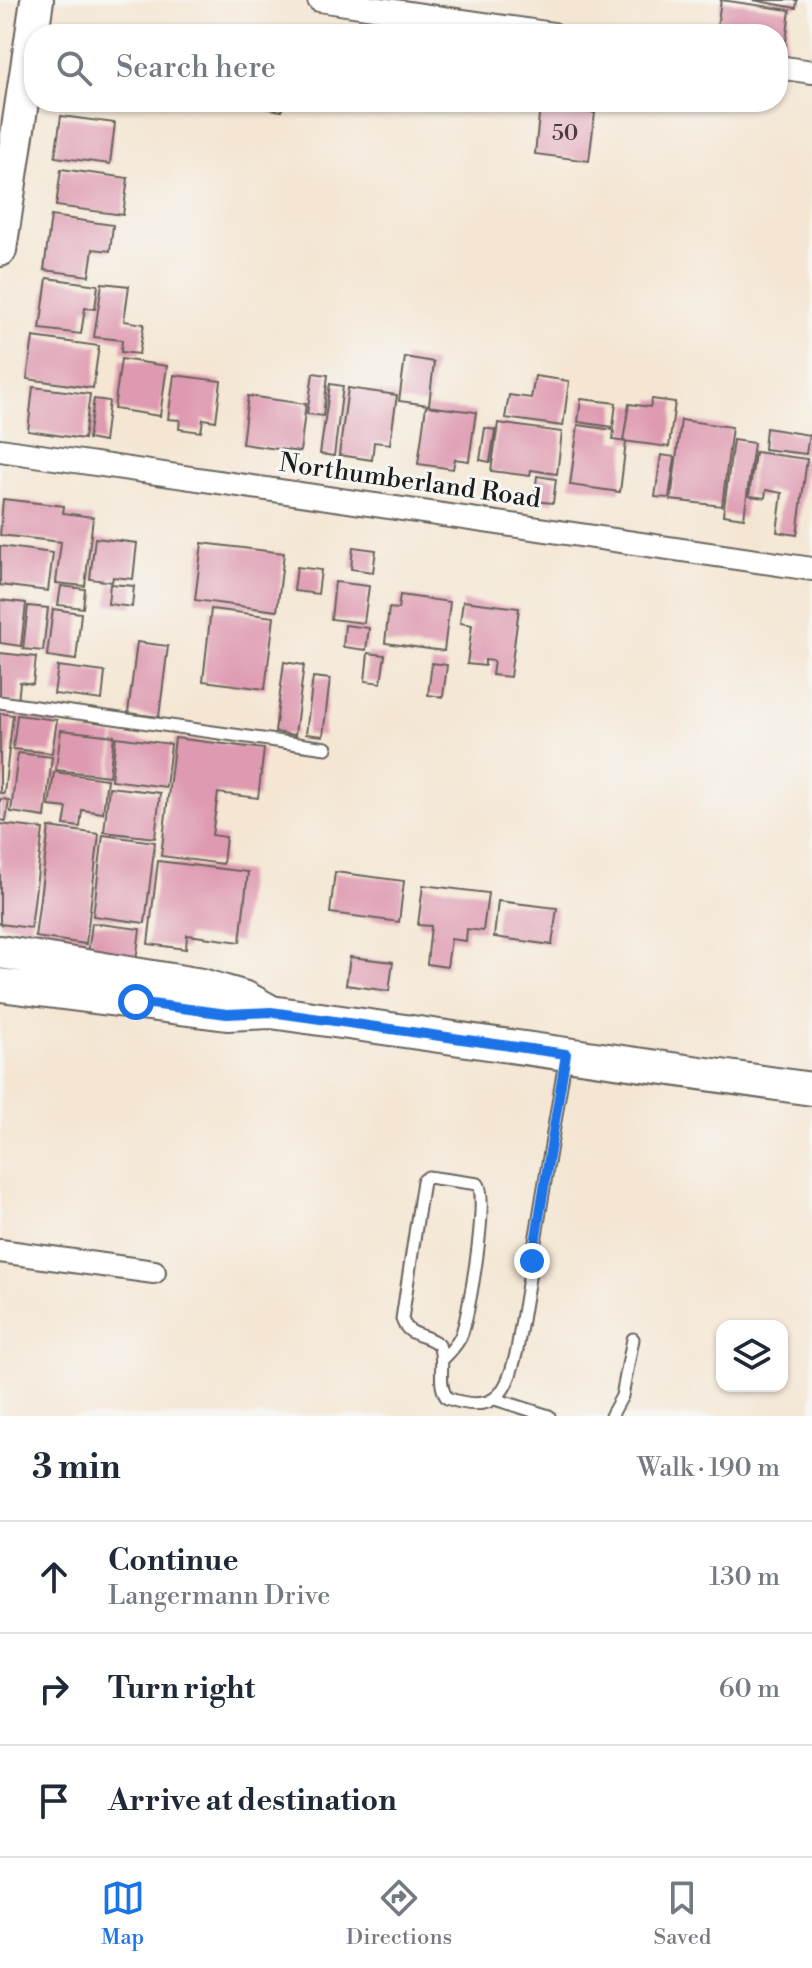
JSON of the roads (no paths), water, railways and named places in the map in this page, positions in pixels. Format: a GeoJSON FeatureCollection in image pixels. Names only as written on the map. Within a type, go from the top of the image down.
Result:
{"type":"FeatureCollection","features":[{"type":"Feature","properties":{"kind":"main road"},"geometry":{"type":"LineString","coordinates":[[33,24],[37,0]]}},
{"type":"Feature","properties":{"kind":"main road"},"geometry":{"type":"LineString","coordinates":[[0,250],[24,88]]}},
{"type":"Feature","properties":{"kind":"main road"},"geometry":{"type":"LineString","coordinates":[[0,952],[202,985],[246,998],[271,1012]]}},
{"type":"Feature","properties":{"kind":"main road"},"geometry":{"type":"LineString","coordinates":[[0,985],[227,1014],[271,1012],[812,1089]]}},
{"type":"Feature","properties":{"kind":"street"},"geometry":{"type":"LineString","coordinates":[[319,0],[484,24]]}},
{"type":"Feature","properties":{"kind":"street"},"geometry":{"type":"LineString","coordinates":[[788,68],[812,72]]}},
{"type":"Feature","properties":{"kind":"street","name":"Northumberland Road"},"geometry":{"type":"LineString","coordinates":[[0,450],[812,569]]}},
{"type":"Feature","properties":{"kind":"street"},"geometry":{"type":"LineString","coordinates":[[0,1251],[154,1272]]}},
{"type":"Feature","properties":{"kind":"lane"},"geometry":{"type":"LineString","coordinates":[[0,702],[326,748]]}},
{"type":"Feature","properties":{"kind":"lane"},"geometry":{"type":"LineString","coordinates":[[498,1400],[508,1389],[517,1350],[566,1054]]}},
{"type":"Feature","properties":{"kind":"lane"},"geometry":{"type":"LineString","coordinates":[[444,1358],[435,1341],[408,1332],[402,1319],[422,1187],[428,1177],[478,1184],[483,1194],[476,1257],[461,1336],[444,1358],[441,1386],[447,1398],[468,1406],[498,1400],[549,1416]]}},
{"type":"Feature","properties":{"kind":"lane"},"geometry":{"type":"LineString","coordinates":[[611,1416],[622,1396],[633,1339]]}}]}
